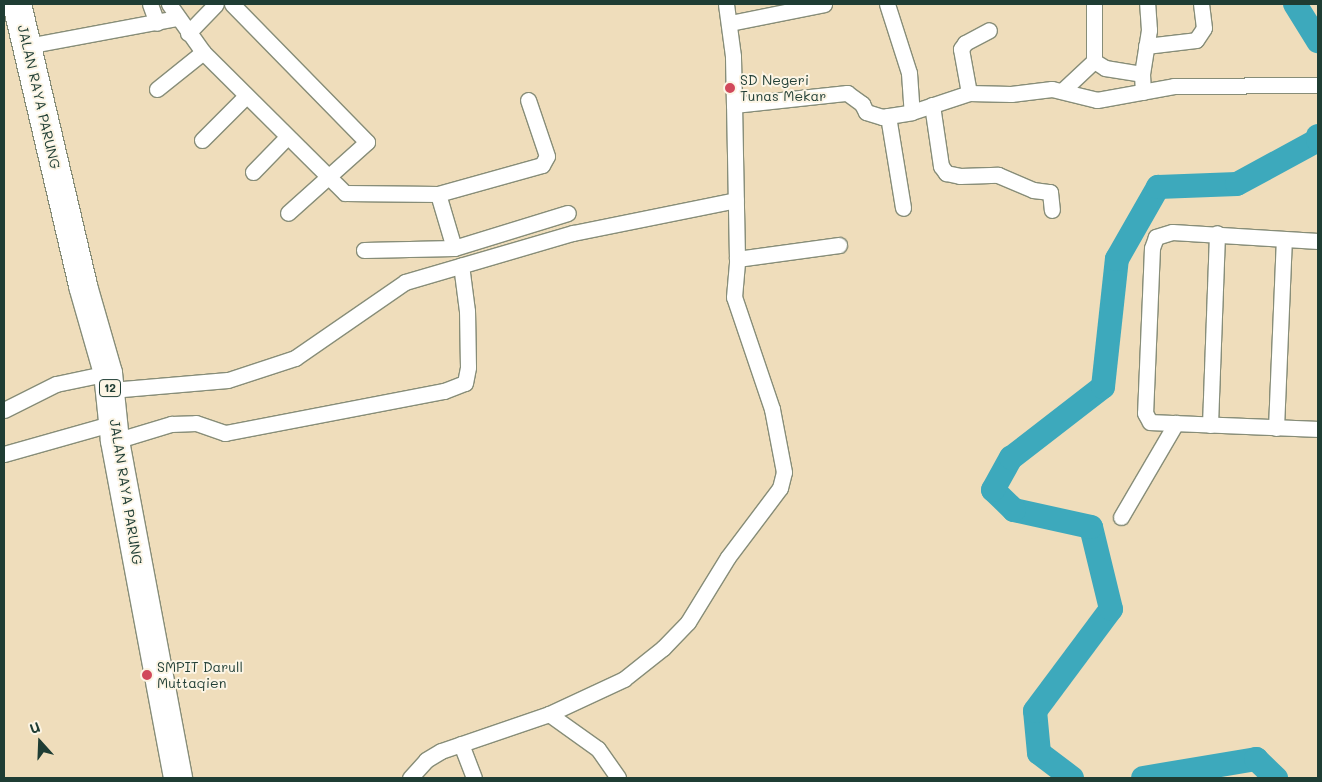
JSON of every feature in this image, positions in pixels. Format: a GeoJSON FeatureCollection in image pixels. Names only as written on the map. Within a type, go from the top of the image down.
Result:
{"type":"FeatureCollection","features":[{"type":"Feature","properties":{"kind":"highway","name":"JALAN RAYA PARUNG"},"geometry":{"type":"LineString","coordinates":[[8,4],[106,380]]}},
{"type":"Feature","properties":{"kind":"highway","name":"JALAN RAYA PARUNG"},"geometry":{"type":"LineString","coordinates":[[17,4],[106,380],[109,434],[165,778]]}},
{"type":"Feature","properties":{"kind":"highway","name":"JALAN RAYA PARUNG"},"geometry":{"type":"LineString","coordinates":[[109,434],[178,778]]}},
{"type":"Feature","properties":{"kind":"street"},"geometry":{"type":"LineString","coordinates":[[150,4],[157,23]]}},
{"type":"Feature","properties":{"kind":"street"},"geometry":{"type":"LineString","coordinates":[[170,4],[177,18],[203,52],[345,193],[438,194],[542,164],[546,160],[528,100]]}},
{"type":"Feature","properties":{"kind":"street"},"geometry":{"type":"LineString","coordinates":[[188,33],[216,4]]}},
{"type":"Feature","properties":{"kind":"street"},"geometry":{"type":"LineString","coordinates":[[232,4],[367,142],[288,214]]}},
{"type":"Feature","properties":{"kind":"street"},"geometry":{"type":"LineString","coordinates":[[410,778],[426,760],[461,744],[549,714],[624,679],[663,648],[688,622],[728,557],[780,488],[784,472],[772,408],[734,297],[738,259],[734,105],[730,23],[726,4]]}},
{"type":"Feature","properties":{"kind":"street"},"geometry":{"type":"LineString","coordinates":[[730,23],[824,4]]}},
{"type":"Feature","properties":{"kind":"street"},"geometry":{"type":"LineString","coordinates":[[887,4],[910,73],[912,112]]}},
{"type":"Feature","properties":{"kind":"street"},"geometry":{"type":"LineString","coordinates":[[1062,91],[1094,61],[1094,4]]}},
{"type":"Feature","properties":{"kind":"street"},"geometry":{"type":"LineString","coordinates":[[1142,92],[1147,4]]}},
{"type":"Feature","properties":{"kind":"street"},"geometry":{"type":"LineString","coordinates":[[1146,46],[1196,40],[1204,28],[1201,4]]}},
{"type":"Feature","properties":{"kind":"street"},"geometry":{"type":"LineString","coordinates":[[27,46],[177,18]]}},
{"type":"Feature","properties":{"kind":"street"},"geometry":{"type":"LineString","coordinates":[[969,93],[962,48],[965,43],[989,30]]}},
{"type":"Feature","properties":{"kind":"street"},"geometry":{"type":"LineString","coordinates":[[157,89],[203,52]]}},
{"type":"Feature","properties":{"kind":"street"},"geometry":{"type":"LineString","coordinates":[[1094,61],[1105,68],[1142,74]]}},
{"type":"Feature","properties":{"kind":"street"},"geometry":{"type":"LineString","coordinates":[[734,105],[842,93],[853,96],[873,116],[888,116],[912,112],[969,93],[1062,91],[1081,98],[1098,100],[1188,86],[1312,85]]}},
{"type":"Feature","properties":{"kind":"street"},"geometry":{"type":"LineString","coordinates":[[202,140],[246,96]]}},
{"type":"Feature","properties":{"kind":"street"},"geometry":{"type":"LineString","coordinates":[[932,105],[942,166],[946,173],[960,176],[998,175],[1033,190],[1050,192],[1052,210]]}},
{"type":"Feature","properties":{"kind":"street"},"geometry":{"type":"LineString","coordinates":[[888,116],[903,208]]}},
{"type":"Feature","properties":{"kind":"street"},"geometry":{"type":"LineString","coordinates":[[253,172],[287,137]]}},
{"type":"Feature","properties":{"kind":"street"},"geometry":{"type":"LineString","coordinates":[[438,194],[454,248]]}},
{"type":"Feature","properties":{"kind":"street"},"geometry":{"type":"LineString","coordinates":[[4,410],[56,384],[106,380],[206,384],[295,358],[337,332],[390,290],[461,265],[573,233],[736,200]]}},
{"type":"Feature","properties":{"kind":"street"},"geometry":{"type":"LineString","coordinates":[[364,250],[454,248],[568,213]]}},
{"type":"Feature","properties":{"kind":"street"},"geometry":{"type":"LineString","coordinates":[[1318,241],[1217,233],[1172,232],[1154,241],[1145,413],[1150,422],[1318,429]]}},
{"type":"Feature","properties":{"kind":"street"},"geometry":{"type":"LineString","coordinates":[[1210,425],[1217,233]]}},
{"type":"Feature","properties":{"kind":"street"},"geometry":{"type":"LineString","coordinates":[[1276,428],[1284,239]]}},
{"type":"Feature","properties":{"kind":"street"},"geometry":{"type":"LineString","coordinates":[[738,259],[839,245]]}},
{"type":"Feature","properties":{"kind":"street"},"geometry":{"type":"LineString","coordinates":[[4,454],[171,424],[196,423],[225,433],[444,391],[465,383],[468,367],[467,311],[461,265]]}},
{"type":"Feature","properties":{"kind":"street"},"geometry":{"type":"LineString","coordinates":[[1121,517],[1176,423]]}},
{"type":"Feature","properties":{"kind":"street"},"geometry":{"type":"LineString","coordinates":[[549,714],[598,749],[618,778]]}},
{"type":"Feature","properties":{"kind":"street"},"geometry":{"type":"LineString","coordinates":[[461,744],[474,778]]}},
{"type":"Feature","properties":{"kind":"waterway"},"geometry":{"type":"LineString","coordinates":[[1295,4],[1318,41]]}},
{"type":"Feature","properties":{"kind":"waterway"},"geometry":{"type":"LineString","coordinates":[[1072,778],[1039,753],[1035,711],[1111,609],[1091,527],[1014,510],[993,490],[1011,458],[1103,387],[1117,259],[1158,187],[1237,184],[1318,140],[1318,136]]}},
{"type":"Feature","properties":{"kind":"waterway"},"geometry":{"type":"LineString","coordinates":[[1143,778],[1256,759],[1276,778]]}},
{"type":"Feature","properties":{"kind":"place","name":"SD Negeri Tunas Mekar"},"geometry":{"type":"Point","coordinates":[730,88]}},
{"type":"Feature","properties":{"kind":"place","name":"SMPIT Darull Muttaqien"},"geometry":{"type":"Point","coordinates":[147,675]}}]}
